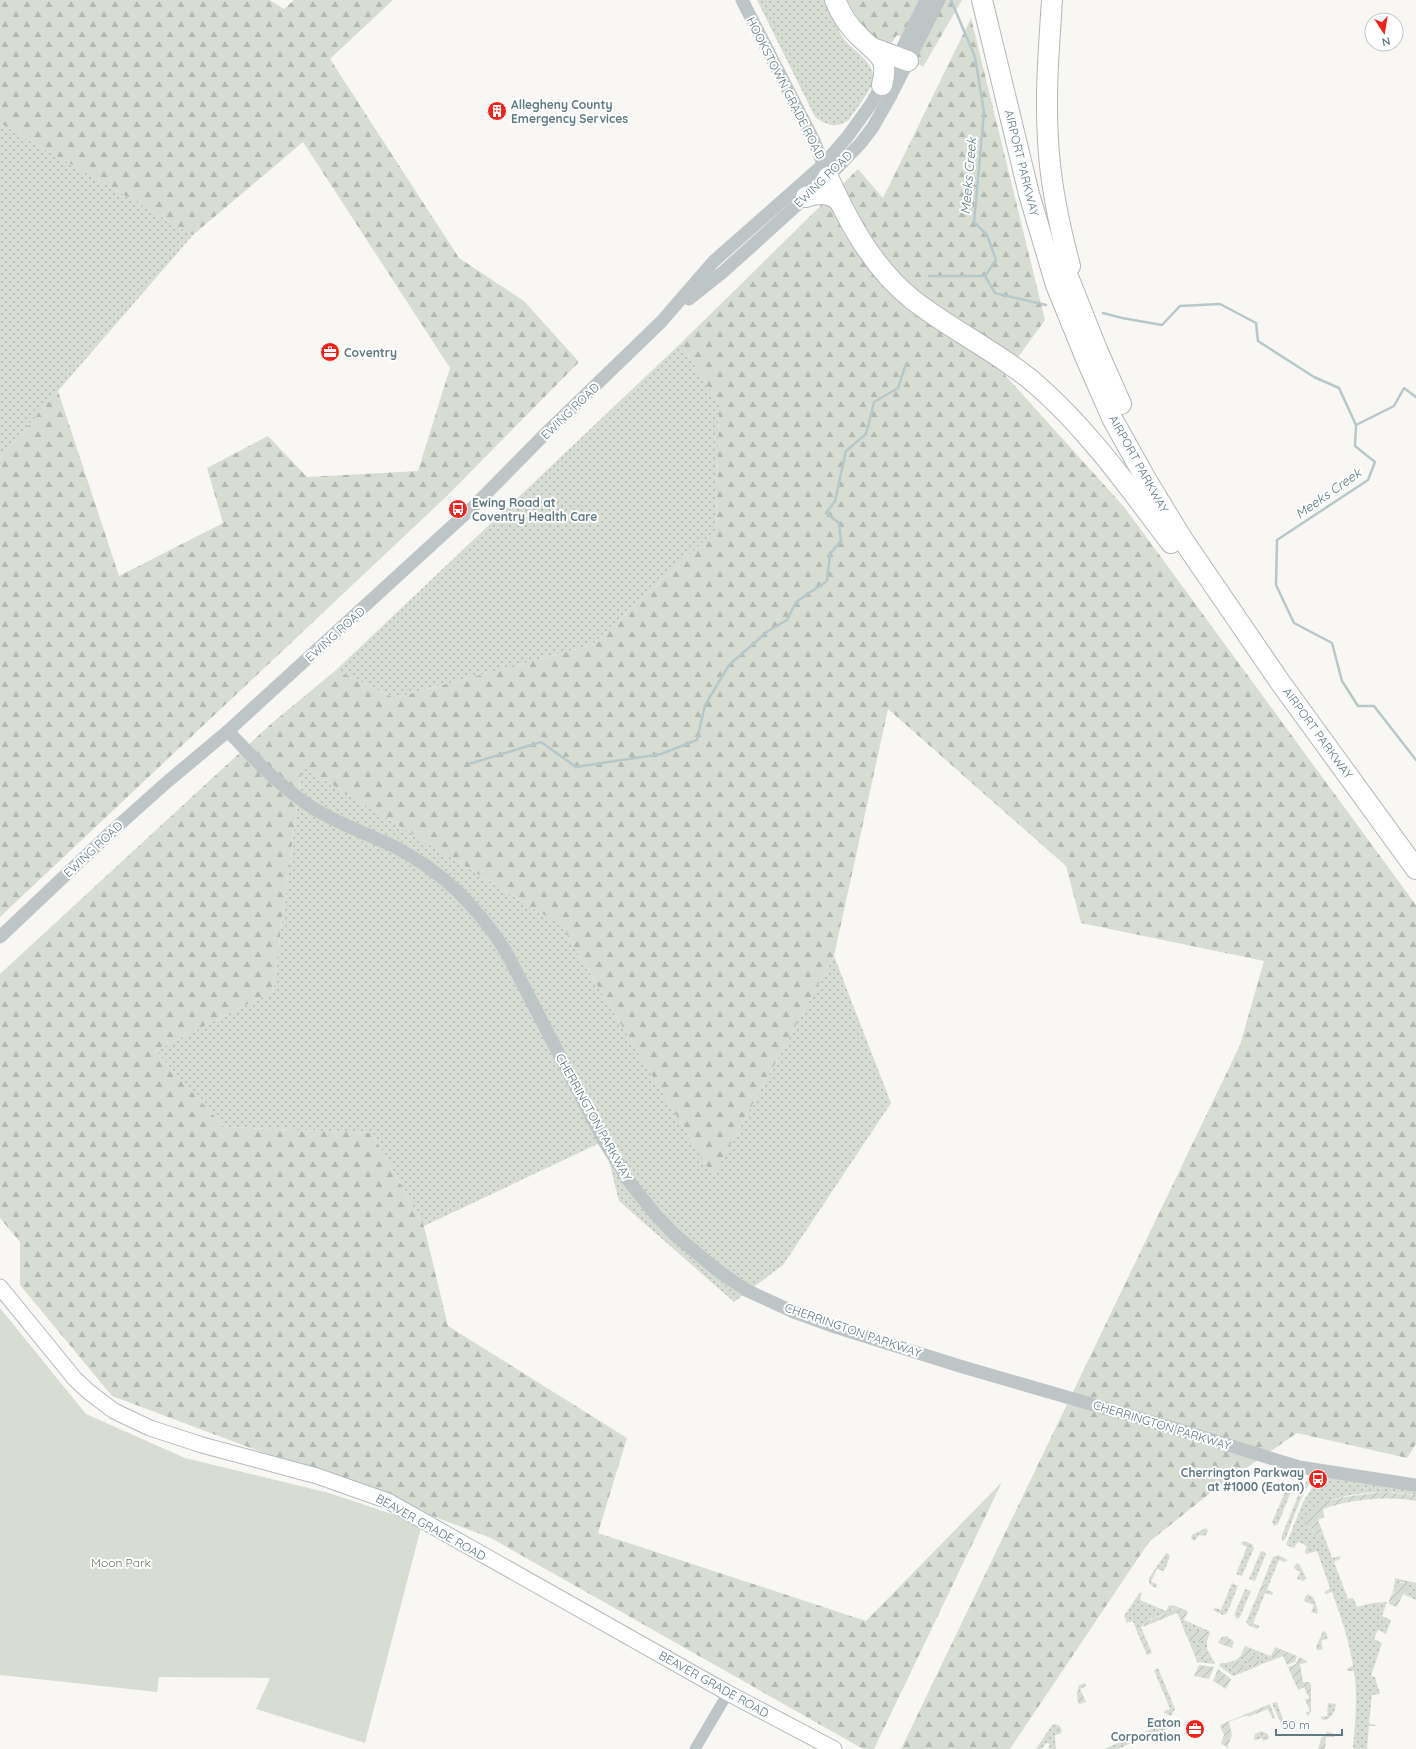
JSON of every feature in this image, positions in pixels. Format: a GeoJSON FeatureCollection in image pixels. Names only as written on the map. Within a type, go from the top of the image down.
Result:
{"type":"FeatureCollection","features":[{"type":"Feature","properties":{"kind":"highway"},"geometry":{"type":"LineString","coordinates":[[835,0],[840,11],[853,30],[873,48],[884,66],[885,70],[882,85]]}},
{"type":"Feature","properties":{"kind":"highway","name":"AIRPORT PARKWAY"},"geometry":{"type":"LineString","coordinates":[[982,0],[1029,194],[1056,285],[1113,420],[1147,481],[1183,540],[1280,682],[1416,869]]}},
{"type":"Feature","properties":{"kind":"highway","name":"AIRPORT PARKWAY"},"geometry":{"type":"LineString","coordinates":[[994,0],[1047,214],[1062,262],[1125,412],[1159,479],[1237,597],[1416,848]]}},
{"type":"Feature","properties":{"kind":"highway"},"geometry":{"type":"LineString","coordinates":[[1052,0],[1046,80],[1048,140],[1058,220],[1084,316]]}},
{"type":"Feature","properties":{"kind":"highway"},"geometry":{"type":"LineString","coordinates":[[873,48],[908,50]]}},
{"type":"Feature","properties":{"kind":"highway"},"geometry":{"type":"LineString","coordinates":[[826,170],[839,201],[862,244],[891,280],[925,309],[1016,368],[1055,403],[1117,471],[1239,632],[1280,682]]}},
{"type":"Feature","properties":{"kind":"highway"},"geometry":{"type":"LineString","coordinates":[[806,197],[820,193],[826,194],[839,201]]}},
{"type":"Feature","properties":{"kind":"main road","name":"BEAVER GRADE ROAD"},"geometry":{"type":"LineString","coordinates":[[0,1287],[75,1379],[96,1398],[114,1411],[150,1428],[190,1441],[317,1476],[388,1501],[728,1693],[834,1749]]}},
{"type":"Feature","properties":{"kind":"street","name":"HOOKSTOWN GRADE ROAD"},"geometry":{"type":"LineString","coordinates":[[742,0],[814,141],[826,170]]}},
{"type":"Feature","properties":{"kind":"street","name":"EWING ROAD"},"geometry":{"type":"LineString","coordinates":[[0,937],[111,832],[167,782],[228,731],[473,507],[543,436],[661,322],[714,261],[826,170],[850,155],[873,127],[890,97],[926,0]]}},
{"type":"Feature","properties":{"kind":"street","name":"EWING ROAD"},"geometry":{"type":"LineString","coordinates":[[661,322],[723,272],[806,197],[858,124],[882,85],[908,50],[939,0]]}},
{"type":"Feature","properties":{"kind":"street","name":"CHERRINGTON PARKWAY"},"geometry":{"type":"LineString","coordinates":[[228,731],[273,779],[297,797],[326,815],[422,861],[470,902],[494,932],[505,950],[604,1141],[631,1184],[655,1214],[674,1234],[734,1282],[760,1297],[814,1320],[963,1367],[1170,1427],[1299,1467],[1416,1485]]}},
{"type":"Feature","properties":{"kind":"street"},"geometry":{"type":"LineString","coordinates":[[695,1749],[728,1693]]}},
{"type":"Feature","properties":{"kind":"green space"},"geometry":{"type":"Polygon","coordinates":[[[0,0],[270,0],[284,9],[294,0],[393,0],[330,59],[459,258],[524,301],[579,362],[448,495],[0,917],[0,458],[58,391],[119,576],[223,523],[207,468],[268,436],[307,477],[418,471],[450,368],[303,142],[193,235],[0,123],[0,0]]]}},
{"type":"Feature","properties":{"kind":"green space"},"geometry":{"type":"Polygon","coordinates":[[[757,0],[827,0],[834,20],[844,39],[868,63],[873,74],[873,81],[870,89],[849,120],[844,123],[831,125],[815,117],[757,0]]]}},
{"type":"Feature","properties":{"kind":"green space"},"geometry":{"type":"Polygon","coordinates":[[[847,0],[962,0],[923,67],[915,62],[920,45],[897,35],[891,44],[883,43],[877,40],[864,28],[847,0]]]}},
{"type":"Feature","properties":{"kind":"green space"},"geometry":{"type":"Polygon","coordinates":[[[971,18],[1045,320],[1005,375],[1125,508],[1416,905],[1416,1444],[1407,1458],[1297,1433],[1209,1494],[1149,1542],[1010,1749],[901,1749],[1240,1045],[1264,961],[1081,923],[1066,866],[888,709],[834,956],[713,1176],[561,925],[302,766],[273,991],[155,1051],[224,1127],[372,1133],[424,1226],[448,1326],[627,1438],[598,1533],[866,1621],[1002,1482],[874,1749],[863,1749],[491,1538],[112,1396],[20,1285],[20,1242],[0,1218],[0,974],[272,723],[336,670],[394,698],[592,645],[716,530],[719,405],[681,343],[858,169],[883,198],[971,18]]]}},
{"type":"Feature","properties":{"kind":"green space"},"geometry":{"type":"Polygon","coordinates":[[[0,123],[193,235],[0,458],[0,123]]]}},
{"type":"Feature","properties":{"kind":"green space"},"geometry":{"type":"Polygon","coordinates":[[[681,343],[719,405],[716,530],[592,645],[394,698],[336,670],[681,343]]]}},
{"type":"Feature","properties":{"kind":"green space"},"geometry":{"type":"Polygon","coordinates":[[[302,766],[561,925],[713,1176],[834,956],[891,1103],[783,1265],[734,1302],[619,1201],[604,1141],[424,1226],[372,1133],[224,1127],[155,1051],[273,991],[302,766]]]}},
{"type":"Feature","properties":{"kind":"green space","name":"Moon Park"},"geometry":{"type":"Polygon","coordinates":[[[0,1308],[86,1414],[185,1458],[329,1493],[422,1524],[365,1743],[256,1709],[270,1678],[159,1677],[157,1692],[0,1675],[0,1308]]]}},
{"type":"Feature","properties":{"kind":"green space"},"geometry":{"type":"Polygon","coordinates":[[[1319,1477],[1416,1490],[1416,1495],[1374,1492],[1343,1497],[1317,1507],[1308,1515],[1307,1527],[1311,1528],[1313,1533],[1317,1535],[1323,1533],[1332,1558],[1340,1556],[1340,1559],[1334,1562],[1348,1599],[1353,1598],[1357,1607],[1372,1603],[1387,1602],[1382,1616],[1391,1620],[1386,1634],[1378,1630],[1374,1639],[1382,1643],[1371,1676],[1375,1677],[1380,1694],[1372,1695],[1369,1723],[1377,1726],[1369,1726],[1367,1749],[1353,1749],[1356,1700],[1354,1671],[1348,1671],[1346,1669],[1353,1666],[1349,1647],[1342,1620],[1332,1592],[1326,1594],[1324,1593],[1330,1588],[1317,1551],[1306,1554],[1305,1551],[1307,1546],[1298,1542],[1294,1548],[1286,1545],[1303,1502],[1319,1477]]]}},
{"type":"Feature","properties":{"kind":"green space"},"geometry":{"type":"Polygon","coordinates":[[[1312,1478],[1299,1503],[1285,1540],[1282,1541],[1282,1535],[1302,1486],[1312,1478]]]}},
{"type":"Feature","properties":{"kind":"green space"},"geometry":{"type":"Polygon","coordinates":[[[1286,1490],[1290,1491],[1290,1494],[1278,1524],[1274,1526],[1272,1522],[1286,1490]]]}},
{"type":"Feature","properties":{"kind":"green space"},"geometry":{"type":"Polygon","coordinates":[[[1382,1492],[1416,1495],[1416,1501],[1404,1499],[1369,1499],[1346,1503],[1323,1509],[1324,1517],[1318,1520],[1323,1533],[1314,1535],[1311,1528],[1306,1527],[1305,1525],[1308,1513],[1321,1503],[1344,1497],[1382,1492]]]}},
{"type":"Feature","properties":{"kind":"green space"},"geometry":{"type":"Polygon","coordinates":[[[1206,1528],[1208,1531],[1205,1536],[1199,1535],[1195,1541],[1191,1539],[1192,1535],[1206,1528]]]}},
{"type":"Feature","properties":{"kind":"green space"},"geometry":{"type":"Polygon","coordinates":[[[1243,1541],[1252,1544],[1254,1548],[1242,1576],[1236,1574],[1247,1547],[1241,1544],[1243,1541]]]}},
{"type":"Feature","properties":{"kind":"green space"},"geometry":{"type":"Polygon","coordinates":[[[1261,1551],[1265,1552],[1266,1554],[1255,1581],[1249,1579],[1261,1551]]]}},
{"type":"Feature","properties":{"kind":"green space"},"geometry":{"type":"Polygon","coordinates":[[[1166,1553],[1168,1553],[1170,1557],[1164,1571],[1157,1569],[1151,1582],[1157,1584],[1157,1587],[1155,1588],[1149,1583],[1149,1578],[1166,1553]]]}},
{"type":"Feature","properties":{"kind":"green space"},"geometry":{"type":"Polygon","coordinates":[[[1278,1555],[1287,1561],[1285,1562],[1279,1560],[1268,1587],[1262,1584],[1273,1557],[1278,1555]]]}},
{"type":"Feature","properties":{"kind":"green space"},"geometry":{"type":"Polygon","coordinates":[[[1298,1563],[1306,1578],[1304,1581],[1297,1579],[1300,1572],[1294,1568],[1298,1563]]]}},
{"type":"Feature","properties":{"kind":"green space"},"geometry":{"type":"Polygon","coordinates":[[[1395,1578],[1416,1583],[1416,1600],[1405,1595],[1407,1583],[1400,1582],[1397,1591],[1393,1593],[1390,1598],[1394,1588],[1395,1578]]]}},
{"type":"Feature","properties":{"kind":"green space"},"geometry":{"type":"Polygon","coordinates":[[[1232,1583],[1238,1586],[1227,1613],[1223,1615],[1213,1610],[1215,1608],[1221,1610],[1232,1583]]]}},
{"type":"Feature","properties":{"kind":"green space"},"geometry":{"type":"Polygon","coordinates":[[[1399,1583],[1408,1584],[1405,1595],[1403,1594],[1397,1607],[1389,1604],[1389,1602],[1390,1597],[1398,1589],[1399,1583]]]}},
{"type":"Feature","properties":{"kind":"green space"},"geometry":{"type":"Polygon","coordinates":[[[1262,1584],[1268,1587],[1267,1590],[1273,1592],[1272,1595],[1265,1593],[1264,1596],[1258,1594],[1262,1584]]]}},
{"type":"Feature","properties":{"kind":"green space"},"geometry":{"type":"Polygon","coordinates":[[[1245,1589],[1251,1591],[1240,1617],[1237,1619],[1234,1615],[1245,1589]]]}},
{"type":"Feature","properties":{"kind":"green space"},"geometry":{"type":"Polygon","coordinates":[[[1140,1592],[1142,1593],[1140,1600],[1166,1611],[1169,1605],[1175,1606],[1170,1612],[1150,1619],[1141,1627],[1142,1630],[1140,1639],[1133,1621],[1127,1623],[1124,1616],[1140,1592]]]}},
{"type":"Feature","properties":{"kind":"green space"},"geometry":{"type":"Polygon","coordinates":[[[1258,1594],[1264,1596],[1253,1623],[1259,1626],[1257,1629],[1248,1625],[1246,1622],[1258,1594]]]}},
{"type":"Feature","properties":{"kind":"green space"},"geometry":{"type":"Polygon","coordinates":[[[1308,1594],[1313,1597],[1318,1610],[1317,1614],[1311,1612],[1314,1605],[1304,1601],[1308,1594]]]}},
{"type":"Feature","properties":{"kind":"green space"},"geometry":{"type":"Polygon","coordinates":[[[1175,1606],[1188,1611],[1184,1620],[1181,1621],[1177,1613],[1143,1627],[1150,1620],[1168,1613],[1175,1606]]]}},
{"type":"Feature","properties":{"kind":"green space"},"geometry":{"type":"Polygon","coordinates":[[[1184,1620],[1210,1632],[1185,1633],[1181,1621],[1184,1620]]]}},
{"type":"Feature","properties":{"kind":"green space"},"geometry":{"type":"Polygon","coordinates":[[[1142,1630],[1152,1653],[1147,1655],[1140,1639],[1142,1630]]]}},
{"type":"Feature","properties":{"kind":"green space"},"geometry":{"type":"Polygon","coordinates":[[[1198,1631],[1210,1632],[1207,1641],[1189,1641],[1185,1633],[1198,1631]]]}},
{"type":"Feature","properties":{"kind":"green space"},"geometry":{"type":"Polygon","coordinates":[[[1323,1631],[1326,1632],[1328,1638],[1321,1641],[1323,1649],[1317,1650],[1316,1647],[1323,1631]]]}},
{"type":"Feature","properties":{"kind":"green space"},"geometry":{"type":"Polygon","coordinates":[[[1227,1636],[1234,1642],[1232,1648],[1218,1643],[1222,1637],[1227,1636]]]}},
{"type":"Feature","properties":{"kind":"green space"},"geometry":{"type":"Polygon","coordinates":[[[1189,1641],[1207,1641],[1207,1649],[1192,1649],[1189,1641]]]}},
{"type":"Feature","properties":{"kind":"green space"},"geometry":{"type":"Polygon","coordinates":[[[1245,1646],[1271,1656],[1273,1660],[1262,1664],[1245,1646]]]}},
{"type":"Feature","properties":{"kind":"green space"},"geometry":{"type":"Polygon","coordinates":[[[1245,1646],[1262,1664],[1254,1668],[1241,1655],[1245,1646]]]}},
{"type":"Feature","properties":{"kind":"green space"},"geometry":{"type":"Polygon","coordinates":[[[1275,1647],[1297,1656],[1295,1662],[1287,1665],[1283,1656],[1273,1660],[1271,1656],[1275,1647]]]}},
{"type":"Feature","properties":{"kind":"green space"},"geometry":{"type":"Polygon","coordinates":[[[1192,1649],[1207,1649],[1212,1658],[1195,1656],[1192,1649]]]}},
{"type":"Feature","properties":{"kind":"green space"},"geometry":{"type":"Polygon","coordinates":[[[1241,1655],[1254,1668],[1246,1671],[1236,1660],[1241,1655]]]}},
{"type":"Feature","properties":{"kind":"green space"},"geometry":{"type":"Polygon","coordinates":[[[1195,1656],[1212,1658],[1215,1664],[1197,1662],[1195,1656]]]}},
{"type":"Feature","properties":{"kind":"green space"},"geometry":{"type":"Polygon","coordinates":[[[1299,1657],[1307,1661],[1306,1663],[1300,1664],[1303,1682],[1309,1682],[1311,1684],[1311,1712],[1308,1716],[1306,1713],[1310,1711],[1305,1700],[1309,1698],[1304,1687],[1298,1690],[1288,1667],[1296,1664],[1299,1657]]]}},
{"type":"Feature","properties":{"kind":"green space"},"geometry":{"type":"Polygon","coordinates":[[[1236,1660],[1246,1671],[1239,1674],[1226,1663],[1236,1660]]]}},
{"type":"Feature","properties":{"kind":"green space"},"geometry":{"type":"Polygon","coordinates":[[[1221,1663],[1226,1663],[1239,1674],[1233,1676],[1219,1666],[1221,1663]]]}},
{"type":"Feature","properties":{"kind":"green space"},"geometry":{"type":"Polygon","coordinates":[[[1199,1665],[1214,1667],[1209,1679],[1194,1676],[1199,1665]]]}},
{"type":"Feature","properties":{"kind":"green space"},"geometry":{"type":"Polygon","coordinates":[[[1158,1668],[1175,1709],[1171,1716],[1163,1712],[1170,1709],[1154,1670],[1158,1668]]]}},
{"type":"Feature","properties":{"kind":"green space"},"geometry":{"type":"Polygon","coordinates":[[[1218,1669],[1231,1679],[1226,1689],[1213,1681],[1218,1669]]]}},
{"type":"Feature","properties":{"kind":"green space"},"geometry":{"type":"Polygon","coordinates":[[[1085,1683],[1086,1686],[1080,1689],[1086,1702],[1080,1704],[1078,1703],[1077,1694],[1079,1685],[1085,1683]]]}},
{"type":"Feature","properties":{"kind":"green space"},"geometry":{"type":"Polygon","coordinates":[[[1277,1702],[1285,1725],[1282,1726],[1272,1703],[1277,1702]]]}},
{"type":"Feature","properties":{"kind":"green space"},"geometry":{"type":"Polygon","coordinates":[[[1328,1703],[1336,1704],[1335,1710],[1328,1719],[1323,1720],[1320,1717],[1327,1716],[1328,1703]]]}},
{"type":"Feature","properties":{"kind":"green space"},"geometry":{"type":"Polygon","coordinates":[[[1270,1704],[1275,1718],[1273,1719],[1268,1709],[1248,1717],[1247,1715],[1229,1722],[1232,1735],[1227,1749],[1226,1746],[1221,1744],[1224,1735],[1220,1725],[1270,1704]]]}},
{"type":"Feature","properties":{"kind":"green space"},"geometry":{"type":"Polygon","coordinates":[[[1161,1719],[1174,1724],[1173,1726],[1138,1741],[1136,1736],[1163,1724],[1161,1719]]]}},
{"type":"Feature","properties":{"kind":"green space"},"geometry":{"type":"Polygon","coordinates":[[[1055,1724],[1060,1726],[1062,1731],[1060,1734],[1055,1735],[1056,1749],[1048,1749],[1050,1744],[1046,1743],[1042,1749],[1036,1749],[1052,1725],[1055,1724]]]}},
{"type":"Feature","properties":{"kind":"green space"},"geometry":{"type":"Polygon","coordinates":[[[1261,1731],[1268,1734],[1269,1738],[1263,1741],[1262,1738],[1256,1740],[1254,1739],[1255,1734],[1261,1731]]]}},
{"type":"Feature","properties":{"kind":"green space"},"geometry":{"type":"Polygon","coordinates":[[[1328,1732],[1332,1733],[1334,1737],[1326,1737],[1325,1749],[1318,1749],[1321,1739],[1328,1732]]]}},
{"type":"Feature","properties":{"kind":"green space"},"geometry":{"type":"Polygon","coordinates":[[[1132,1737],[1134,1742],[1118,1749],[1104,1749],[1132,1737]]]}},
{"type":"Feature","properties":{"kind":"waterway","name":"Meeks Creek"},"geometry":{"type":"LineString","coordinates":[[951,0],[975,57],[984,112],[974,222],[987,235],[996,260],[985,276],[995,293],[1046,305]]}},
{"type":"Feature","properties":{"kind":"waterway"},"geometry":{"type":"LineString","coordinates":[[929,276],[985,276]]}},
{"type":"Feature","properties":{"kind":"waterway","name":"Meeks Creek"},"geometry":{"type":"LineString","coordinates":[[1103,313],[1162,325],[1180,306],[1220,304],[1256,323],[1258,341],[1314,377],[1339,388],[1356,425],[1355,446],[1375,462],[1368,480],[1277,540],[1276,585],[1294,623],[1332,643],[1342,681],[1358,706],[1374,706],[1416,760]]}},
{"type":"Feature","properties":{"kind":"waterway"},"geometry":{"type":"LineString","coordinates":[[469,764],[541,742],[576,767],[661,754],[697,740],[705,705],[729,665],[768,631],[787,620],[796,602],[827,581],[830,554],[841,541],[839,523],[826,513],[835,501],[846,451],[866,434],[874,402],[898,388],[906,364]]}},
{"type":"Feature","properties":{"kind":"waterway"},"geometry":{"type":"LineString","coordinates":[[1356,425],[1394,406],[1404,388],[1416,397]]}},
{"type":"Feature","properties":{"kind":"place","name":"Allegheny County Emergency Services"},"geometry":{"type":"Point","coordinates":[497,111]}},
{"type":"Feature","properties":{"kind":"place","name":"Coventry"},"geometry":{"type":"Point","coordinates":[330,352]}},
{"type":"Feature","properties":{"kind":"place","name":"Ewing Road at Coventry Health Care"},"geometry":{"type":"Point","coordinates":[458,509]}},
{"type":"Feature","properties":{"kind":"place","name":"Cherrington Parkway at #1000 (Eaton)"},"geometry":{"type":"Point","coordinates":[1318,1479]}},
{"type":"Feature","properties":{"kind":"place","name":"Eaton Corporation"},"geometry":{"type":"Point","coordinates":[1195,1729]}}]}
